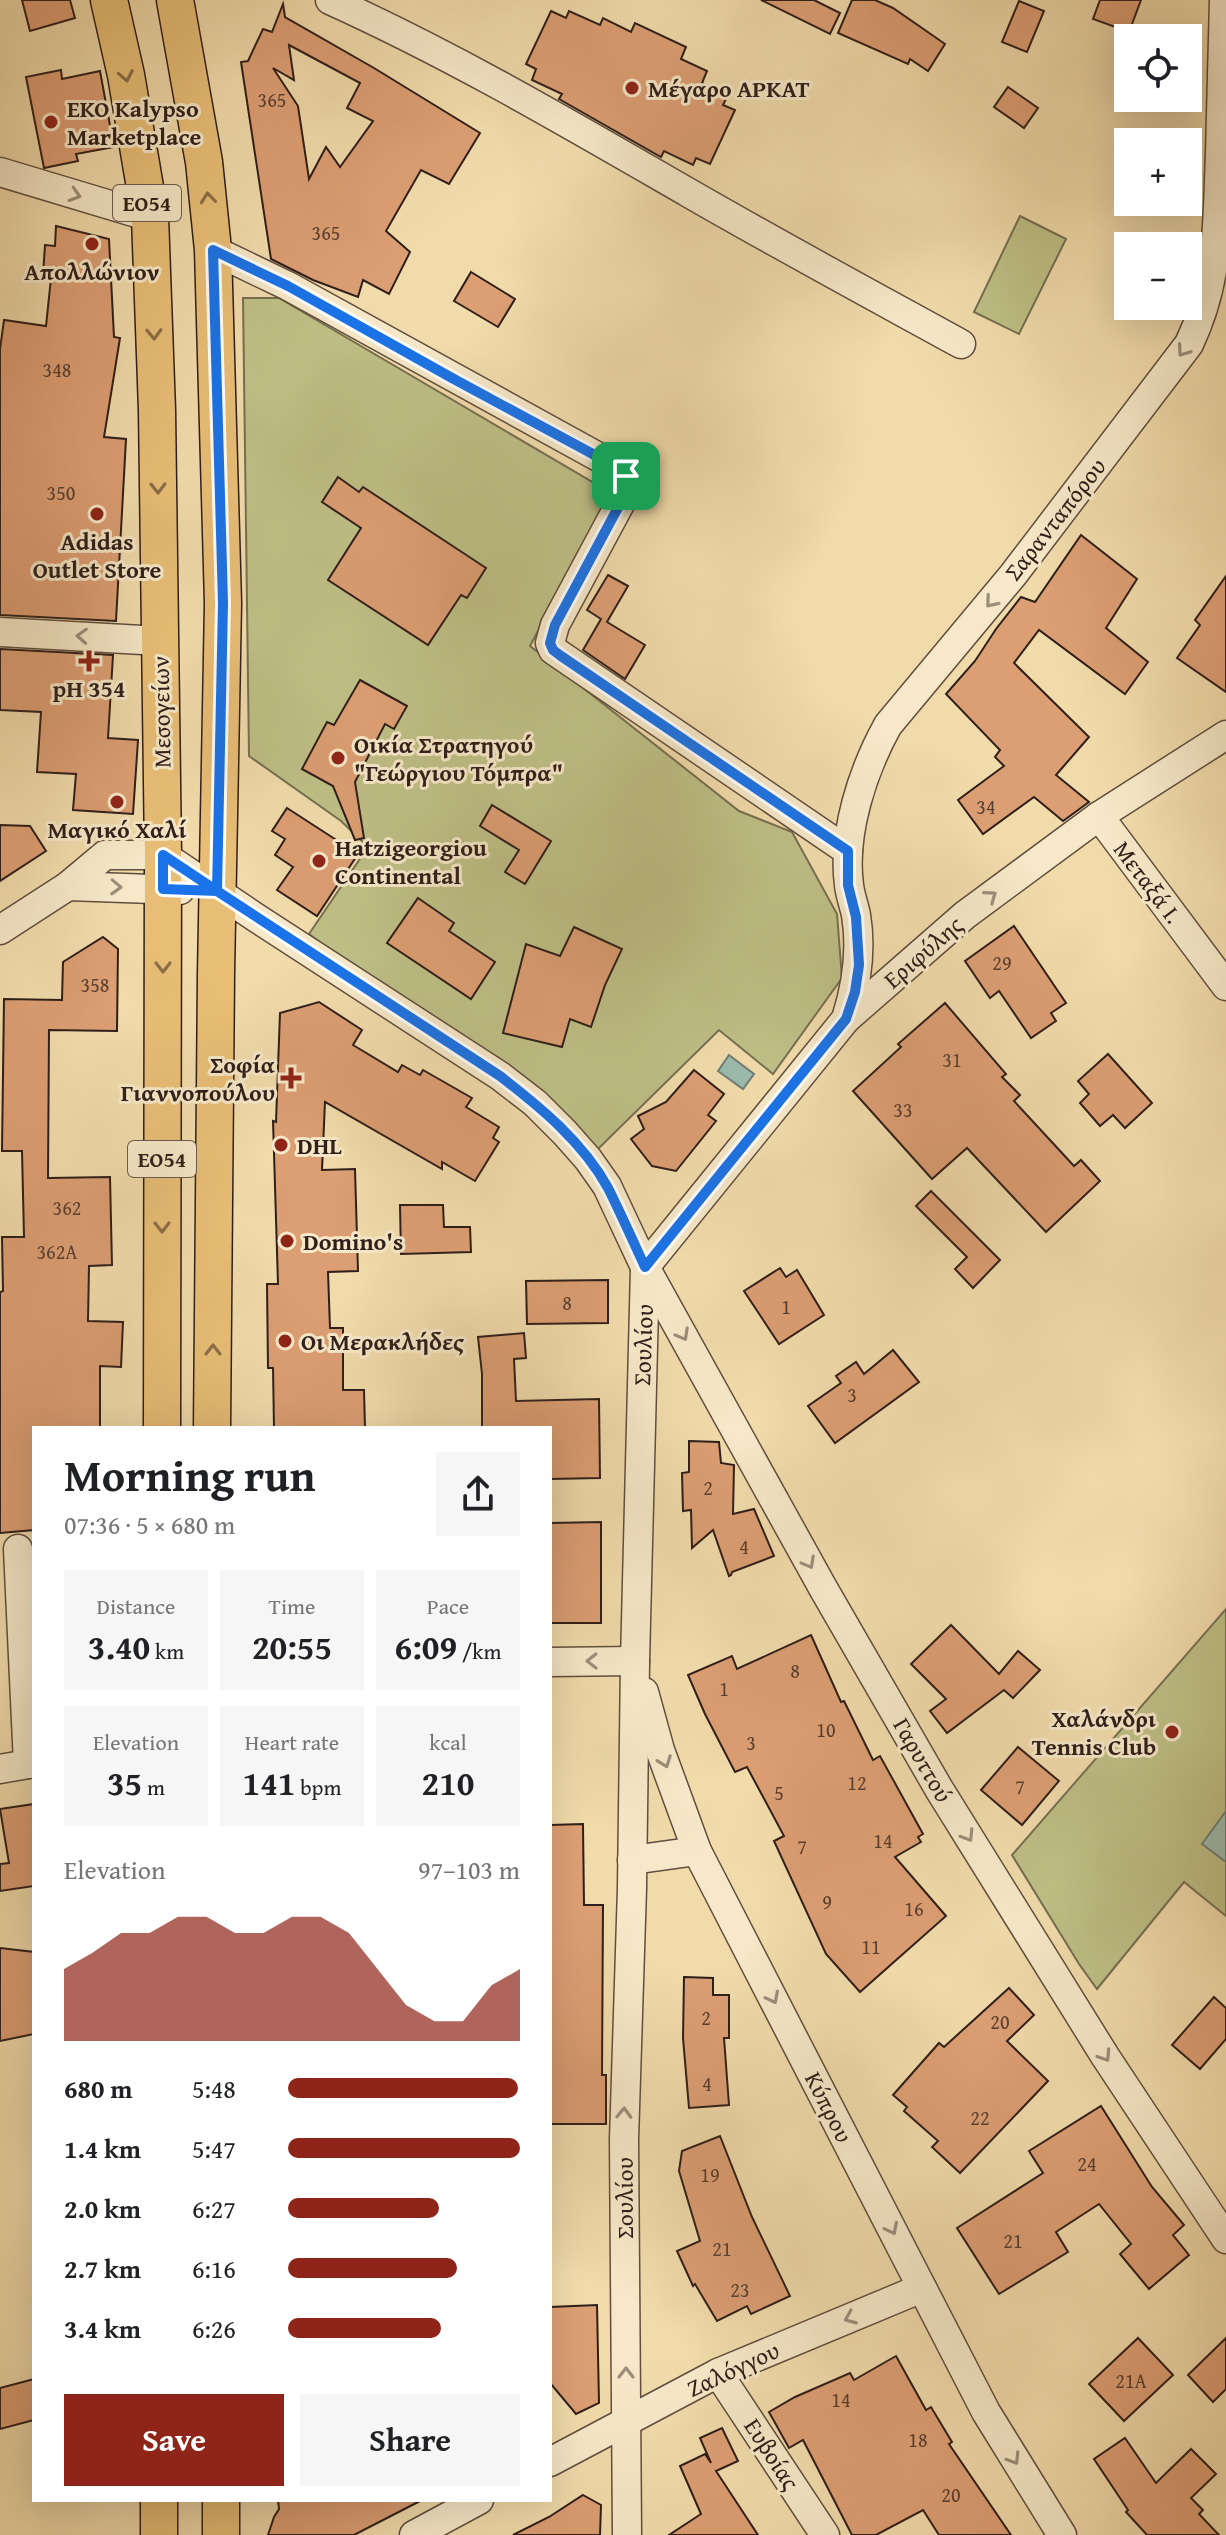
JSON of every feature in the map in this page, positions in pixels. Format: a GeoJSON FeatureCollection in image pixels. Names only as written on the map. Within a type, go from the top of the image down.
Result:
{"type":"FeatureCollection","features":[{"type":"Feature","properties":{"kind":"main road","name":"Μεσογείων"},"geometry":{"type":"LineString","coordinates":[[109,0],[126,75],[150,217],[157,410],[163,872],[162,1426]]}},
{"type":"Feature","properties":{"kind":"main road","name":"ΕΟ54"},"geometry":{"type":"LineString","coordinates":[[175,0],[204,162],[213,250],[223,603],[212,1426]]}},
{"type":"Feature","properties":{"kind":"main road"},"geometry":{"type":"LineString","coordinates":[[159,2502],[159,2535]]}},
{"type":"Feature","properties":{"kind":"main road"},"geometry":{"type":"LineString","coordinates":[[221,2502],[221,2535]]}},
{"type":"Feature","properties":{"kind":"street"},"geometry":{"type":"LineString","coordinates":[[330,0],[394,29],[508,89],[961,344]]}},
{"type":"Feature","properties":{"kind":"street","name":"Σαρανταπόρου"},"geometry":{"type":"LineString","coordinates":[[846,1019],[855,992],[859,965],[856,917],[848,885],[848,851],[861,783],[873,752],[888,725],[1013,575],[1189,344],[1200,321],[1217,249],[1224,0]]}},
{"type":"Feature","properties":{"kind":"street"},"geometry":{"type":"LineString","coordinates":[[0,172],[150,217]]}},
{"type":"Feature","properties":{"kind":"street"},"geometry":{"type":"LineString","coordinates":[[213,250],[288,286],[622,470],[628,489],[551,633],[553,650],[848,851]]}},
{"type":"Feature","properties":{"kind":"street"},"geometry":{"type":"LineString","coordinates":[[0,632],[160,641]]}},
{"type":"Feature","properties":{"kind":"street","name":"Εριφύλης"},"geometry":{"type":"LineString","coordinates":[[645,1267],[846,1019],[965,915],[1099,816],[1226,735]]}},
{"type":"Feature","properties":{"kind":"street","name":"Μεταξά Ι."},"geometry":{"type":"LineString","coordinates":[[1099,816],[1226,986]]}},
{"type":"Feature","properties":{"kind":"street"},"geometry":{"type":"LineString","coordinates":[[0,930],[68,886],[163,872],[217,891]]}},
{"type":"Feature","properties":{"kind":"street","name":"Σουλίου"},"geometry":{"type":"LineString","coordinates":[[217,891],[500,1076],[535,1103],[588,1159],[607,1186],[645,1267],[624,2140],[627,2535]]}},
{"type":"Feature","properties":{"kind":"street","name":"Γαρυττού"},"geometry":{"type":"LineString","coordinates":[[645,1267],[823,1588],[939,1789],[1105,2056],[1226,2239]]}},
{"type":"Feature","properties":{"kind":"street"},"geometry":{"type":"LineString","coordinates":[[0,1769],[31,1764],[17,1549]]}},
{"type":"Feature","properties":{"kind":"street"},"geometry":{"type":"LineString","coordinates":[[552,1662],[635,1661]]}},
{"type":"Feature","properties":{"kind":"street","name":"Κύπρου"},"geometry":{"type":"LineString","coordinates":[[635,1661],[660,1750],[697,1851],[986,2412],[1062,2535]]}},
{"type":"Feature","properties":{"kind":"street"},"geometry":{"type":"LineString","coordinates":[[632,1860],[697,1851]]}},
{"type":"Feature","properties":{"kind":"street","name":"Ζαλόγγου"},"geometry":{"type":"LineString","coordinates":[[552,2461],[718,2373],[922,2288]]}},
{"type":"Feature","properties":{"kind":"street","name":"Ευβοίας"},"geometry":{"type":"LineString","coordinates":[[718,2373],[825,2535]]}},
{"type":"Feature","properties":{"kind":"street"},"geometry":{"type":"LineString","coordinates":[[414,2535],[475,2502]]}},
{"type":"Feature","properties":{"kind":"green space"},"geometry":{"type":"Polygon","coordinates":[[[1020,216],[1066,239],[1019,334],[974,312],[1020,216]]]}},
{"type":"Feature","properties":{"kind":"green space"},"geometry":{"type":"Polygon","coordinates":[[[243,298],[279,298],[611,493],[530,646],[739,811],[792,832],[837,914],[842,978],[773,1074],[719,1030],[597,1150],[309,934],[368,847],[341,821],[249,756],[243,298]]]}},
{"type":"Feature","properties":{"kind":"green space","name":"Χαλάνδρι Tennis Club"},"geometry":{"type":"Polygon","coordinates":[[[1226,1609],[1226,1916],[1184,1882],[1097,1989],[1012,1855],[1226,1609]]]}},
{"type":"Feature","properties":{"kind":"shaded area"},"geometry":{"type":"Polygon","coordinates":[[[729,1055],[754,1074],[743,1089],[718,1071],[729,1055]]]}},
{"type":"Feature","properties":{"kind":"shaded area"},"geometry":{"type":"Polygon","coordinates":[[[1226,1811],[1226,1862],[1202,1844],[1226,1811]]]}},
{"type":"Feature","properties":{"kind":"building"},"geometry":{"type":"Polygon","coordinates":[[[22,0],[70,0],[75,18],[30,31],[22,0]]]}},
{"type":"Feature","properties":{"kind":"building"},"geometry":{"type":"Polygon","coordinates":[[[761,0],[814,0],[840,13],[830,34],[761,0]]]}},
{"type":"Feature","properties":{"kind":"building"},"geometry":{"type":"Polygon","coordinates":[[[852,0],[875,0],[893,8],[945,44],[928,71],[910,59],[908,64],[838,33],[852,0]]]}},
{"type":"Feature","properties":{"kind":"building"},"geometry":{"type":"Polygon","coordinates":[[[1100,0],[1141,0],[1132,24],[1114,24],[1114,27],[1093,19],[1100,0]]]}},
{"type":"Feature","properties":{"kind":"building"},"geometry":{"type":"Polygon","coordinates":[[[1019,1],[1044,11],[1027,52],[1002,42],[1019,1]]]}},
{"type":"Feature","properties":{"kind":"building"},"geometry":{"type":"Polygon","coordinates":[[[283,4],[285,17],[480,133],[449,184],[421,170],[386,231],[410,252],[389,294],[363,280],[358,297],[313,280],[271,259],[241,62],[248,61],[263,29],[272,32],[283,4]],[[289,45],[294,80],[273,68],[298,106],[309,179],[326,147],[340,167],[373,121],[347,108],[360,83],[289,45]]]}},
{"type":"Feature","properties":{"kind":"building","name":"Μέγαρο ΑΡΚΑΤ"},"geometry":{"type":"Polygon","coordinates":[[[551,11],[566,18],[569,11],[600,25],[603,18],[631,32],[635,23],[686,47],[681,59],[707,71],[702,83],[728,95],[723,105],[735,110],[710,164],[696,158],[693,165],[664,151],[661,157],[559,99],[562,94],[532,80],[536,69],[526,64],[551,11]]]}},
{"type":"Feature","properties":{"kind":"building"},"geometry":{"type":"Polygon","coordinates":[[[61,70],[62,79],[100,71],[114,147],[76,154],[78,161],[44,168],[26,77],[61,70]]]}},
{"type":"Feature","properties":{"kind":"building"},"geometry":{"type":"Polygon","coordinates":[[[1008,87],[1038,108],[1024,128],[994,107],[1008,87]]]}},
{"type":"Feature","properties":{"kind":"building"},"geometry":{"type":"Polygon","coordinates":[[[56,226],[109,239],[114,337],[120,338],[104,437],[126,439],[116,621],[0,615],[0,349],[4,320],[46,326],[51,278],[43,275],[45,245],[55,246],[56,226]]]}},
{"type":"Feature","properties":{"kind":"building"},"geometry":{"type":"Polygon","coordinates":[[[471,272],[515,299],[498,327],[454,301],[471,272]]]}},
{"type":"Feature","properties":{"kind":"building"},"geometry":{"type":"Polygon","coordinates":[[[338,477],[359,492],[363,487],[486,568],[467,598],[461,595],[428,645],[328,580],[361,528],[322,502],[338,477]]]}},
{"type":"Feature","properties":{"kind":"building"},"geometry":{"type":"Polygon","coordinates":[[[1081,535],[1137,579],[1106,628],[1148,662],[1125,694],[1039,630],[1014,663],[1089,737],[1056,775],[1089,802],[1063,821],[1034,797],[983,834],[958,800],[1004,766],[995,757],[1000,750],[946,694],[975,661],[1021,597],[1035,602],[1081,535]]]}},
{"type":"Feature","properties":{"kind":"building"},"geometry":{"type":"Polygon","coordinates":[[[608,575],[628,586],[607,622],[645,645],[625,679],[583,650],[601,619],[587,610],[608,575]]]}},
{"type":"Feature","properties":{"kind":"building"},"geometry":{"type":"Polygon","coordinates":[[[1226,576],[1226,692],[1177,658],[1200,625],[1195,620],[1226,576]]]}},
{"type":"Feature","properties":{"kind":"building"},"geometry":{"type":"Polygon","coordinates":[[[0,649],[113,655],[108,738],[138,740],[133,814],[73,810],[76,774],[37,772],[41,712],[0,710],[0,649]]]}},
{"type":"Feature","properties":{"kind":"building"},"geometry":{"type":"Polygon","coordinates":[[[360,680],[407,706],[394,729],[385,724],[355,782],[364,838],[355,840],[333,786],[302,769],[327,722],[334,725],[360,680]]]}},
{"type":"Feature","properties":{"kind":"building"},"geometry":{"type":"Polygon","coordinates":[[[492,805],[551,841],[525,884],[505,872],[519,850],[480,826],[492,805]]]}},
{"type":"Feature","properties":{"kind":"building","name":"Hatzigeorgiou Continental"},"geometry":{"type":"Polygon","coordinates":[[[287,808],[358,854],[317,916],[277,890],[293,867],[275,855],[285,839],[272,831],[287,808]]]}},
{"type":"Feature","properties":{"kind":"building"},"geometry":{"type":"Polygon","coordinates":[[[0,825],[30,826],[46,851],[0,881],[0,825]]]}},
{"type":"Feature","properties":{"kind":"building"},"geometry":{"type":"Polygon","coordinates":[[[418,898],[454,923],[449,931],[495,962],[471,999],[387,943],[418,898]]]}},
{"type":"Feature","properties":{"kind":"building"},"geometry":{"type":"Polygon","coordinates":[[[1014,926],[1066,1003],[1051,1013],[1056,1021],[1031,1038],[999,991],[990,998],[965,961],[1014,926]]]}},
{"type":"Feature","properties":{"kind":"building"},"geometry":{"type":"Polygon","coordinates":[[[574,927],[622,949],[605,985],[591,1027],[570,1019],[562,1047],[503,1033],[526,944],[560,956],[574,927]]]}},
{"type":"Feature","properties":{"kind":"building"},"geometry":{"type":"Polygon","coordinates":[[[103,937],[118,949],[117,1031],[49,1030],[48,1178],[110,1177],[112,1265],[89,1266],[88,1321],[123,1322],[121,1367],[100,1366],[100,1426],[32,1426],[32,1530],[0,1533],[2,1237],[24,1237],[22,1151],[2,1151],[4,999],[62,1000],[63,962],[103,937]]]}},
{"type":"Feature","properties":{"kind":"building"},"geometry":{"type":"Polygon","coordinates":[[[319,1002],[362,1030],[353,1045],[398,1072],[402,1065],[420,1075],[423,1070],[472,1098],[466,1107],[499,1127],[493,1138],[499,1142],[475,1181],[442,1162],[442,1169],[325,1102],[322,1170],[355,1169],[358,1271],[328,1272],[330,1328],[343,1328],[343,1390],[364,1390],[365,1426],[274,1426],[273,1368],[268,1368],[267,1284],[278,1284],[273,1121],[276,1122],[280,1013],[319,1002]]]}},
{"type":"Feature","properties":{"kind":"building"},"geometry":{"type":"Polygon","coordinates":[[[945,1003],[1006,1074],[1002,1077],[1020,1095],[1014,1101],[1074,1166],[1081,1160],[1100,1181],[1046,1232],[967,1148],[932,1179],[853,1091],[901,1047],[898,1044],[945,1003]]]}},
{"type":"Feature","properties":{"kind":"building"},"geometry":{"type":"Polygon","coordinates":[[[1108,1054],[1152,1103],[1125,1128],[1113,1115],[1100,1126],[1080,1103],[1089,1094],[1078,1081],[1108,1054]]]}},
{"type":"Feature","properties":{"kind":"building"},"geometry":{"type":"Polygon","coordinates":[[[694,1070],[724,1094],[708,1115],[716,1121],[676,1171],[652,1166],[631,1139],[644,1129],[638,1116],[666,1102],[694,1070]]]}},
{"type":"Feature","properties":{"kind":"building"},"geometry":{"type":"Polygon","coordinates":[[[931,1191],[1000,1260],[973,1288],[955,1269],[967,1257],[916,1206],[931,1191]]]}},
{"type":"Feature","properties":{"kind":"building"},"geometry":{"type":"Polygon","coordinates":[[[400,1205],[443,1205],[444,1227],[470,1227],[471,1252],[401,1254],[400,1205]]]}},
{"type":"Feature","properties":{"kind":"building"},"geometry":{"type":"Polygon","coordinates":[[[780,1268],[786,1277],[797,1270],[824,1315],[779,1344],[744,1291],[780,1268]]]}},
{"type":"Feature","properties":{"kind":"building"},"geometry":{"type":"Polygon","coordinates":[[[608,1280],[608,1323],[527,1324],[526,1281],[608,1280]]]}},
{"type":"Feature","properties":{"kind":"building"},"geometry":{"type":"Polygon","coordinates":[[[524,1333],[526,1358],[514,1359],[516,1401],[599,1399],[600,1478],[552,1479],[552,1426],[482,1426],[478,1337],[524,1333]]]}},
{"type":"Feature","properties":{"kind":"building"},"geometry":{"type":"Polygon","coordinates":[[[893,1350],[919,1382],[835,1443],[808,1406],[841,1383],[836,1376],[856,1362],[864,1374],[893,1350]]]}},
{"type":"Feature","properties":{"kind":"building"},"geometry":{"type":"Polygon","coordinates":[[[689,1441],[719,1442],[721,1463],[734,1465],[733,1514],[754,1509],[774,1556],[732,1572],[729,1576],[713,1530],[692,1548],[691,1510],[683,1511],[682,1473],[689,1472],[689,1441]]]}},
{"type":"Feature","properties":{"kind":"building"},"geometry":{"type":"Polygon","coordinates":[[[601,1522],[601,1623],[552,1623],[552,1523],[601,1522]]]}},
{"type":"Feature","properties":{"kind":"building"},"geometry":{"type":"Polygon","coordinates":[[[951,1625],[999,1674],[1018,1651],[1040,1670],[1013,1698],[1004,1690],[947,1733],[930,1711],[946,1699],[911,1664],[951,1625]]]}},
{"type":"Feature","properties":{"kind":"building"},"geometry":{"type":"Polygon","coordinates":[[[811,1635],[841,1702],[844,1701],[873,1760],[880,1756],[923,1834],[918,1837],[921,1842],[895,1857],[946,1916],[860,1992],[826,1954],[774,1841],[784,1836],[747,1767],[735,1772],[688,1675],[732,1656],[737,1669],[811,1635]]]}},
{"type":"Feature","properties":{"kind":"building"},"geometry":{"type":"Polygon","coordinates":[[[1018,1747],[1059,1781],[1022,1825],[981,1790],[1018,1747]]]}},
{"type":"Feature","properties":{"kind":"building"},"geometry":{"type":"Polygon","coordinates":[[[32,1804],[32,1886],[0,1891],[0,1864],[9,1863],[0,1809],[32,1804]]]}},
{"type":"Feature","properties":{"kind":"building"},"geometry":{"type":"Polygon","coordinates":[[[583,1824],[584,1905],[603,1905],[602,2075],[606,2075],[606,2124],[552,2124],[552,1825],[583,1824]]]}},
{"type":"Feature","properties":{"kind":"building"},"geometry":{"type":"Polygon","coordinates":[[[0,1948],[32,1952],[32,2034],[0,2041],[0,1948]]]}},
{"type":"Feature","properties":{"kind":"building"},"geometry":{"type":"Polygon","coordinates":[[[684,1977],[713,1978],[713,1995],[729,1995],[729,2038],[724,2038],[729,2105],[689,2108],[683,2038],[684,1977]]]}},
{"type":"Feature","properties":{"kind":"building"},"geometry":{"type":"Polygon","coordinates":[[[1009,1988],[1034,2015],[1007,2041],[1048,2081],[960,2173],[932,2147],[938,2141],[904,2111],[907,2107],[893,2095],[939,2043],[944,2047],[1009,1988]]]}},
{"type":"Feature","properties":{"kind":"building"},"geometry":{"type":"Polygon","coordinates":[[[1214,1997],[1226,2008],[1226,2039],[1200,2069],[1172,2045],[1214,1997]]]}},
{"type":"Feature","properties":{"kind":"building"},"geometry":{"type":"Polygon","coordinates":[[[1101,2106],[1152,2187],[1184,2225],[1173,2235],[1189,2255],[1149,2289],[1120,2254],[1131,2244],[1099,2204],[1056,2232],[1068,2252],[999,2294],[957,2228],[1043,2173],[1029,2151],[1101,2106]]]}},
{"type":"Feature","properties":{"kind":"building"},"geometry":{"type":"Polygon","coordinates":[[[720,2136],[752,2217],[790,2296],[751,2314],[747,2306],[717,2321],[695,2284],[693,2286],[677,2251],[700,2241],[679,2171],[682,2151],[720,2136]]]}},
{"type":"Feature","properties":{"kind":"building"},"geometry":{"type":"Polygon","coordinates":[[[597,2305],[599,2403],[576,2414],[552,2385],[552,2307],[597,2305]]]}},
{"type":"Feature","properties":{"kind":"building"},"geometry":{"type":"Polygon","coordinates":[[[1138,2338],[1173,2375],[1124,2421],[1089,2384],[1138,2338]]]}},
{"type":"Feature","properties":{"kind":"building"},"geometry":{"type":"Polygon","coordinates":[[[1226,2338],[1226,2389],[1213,2402],[1188,2375],[1226,2338]]]}},
{"type":"Feature","properties":{"kind":"building"},"geometry":{"type":"Polygon","coordinates":[[[896,2356],[926,2410],[931,2407],[952,2442],[949,2444],[1011,2535],[939,2535],[923,2510],[876,2535],[852,2535],[803,2440],[789,2448],[769,2412],[850,2373],[854,2380],[896,2356]]]}},
{"type":"Feature","properties":{"kind":"building"},"geometry":{"type":"Polygon","coordinates":[[[32,2380],[32,2421],[0,2429],[0,2388],[32,2380]]]}},
{"type":"Feature","properties":{"kind":"building"},"geometry":{"type":"Polygon","coordinates":[[[722,2428],[738,2461],[716,2471],[758,2535],[669,2535],[701,2514],[680,2466],[705,2454],[711,2463],[700,2438],[722,2428]]]}},
{"type":"Feature","properties":{"kind":"building"},"geometry":{"type":"Polygon","coordinates":[[[1125,2438],[1156,2483],[1191,2449],[1216,2474],[1191,2498],[1203,2510],[1199,2514],[1219,2535],[1147,2535],[1126,2512],[1128,2510],[1094,2459],[1125,2438]]]}},
{"type":"Feature","properties":{"kind":"building"},"geometry":{"type":"Polygon","coordinates":[[[583,2495],[601,2505],[600,2535],[513,2535],[549,2517],[583,2495]]]}},
{"type":"Feature","properties":{"kind":"building"},"geometry":{"type":"Polygon","coordinates":[[[278,2502],[418,2502],[354,2535],[268,2535],[279,2509],[278,2502]]]}},
{"type":"Feature","properties":{"kind":"place","name":"Μέγαρο ΑΡΚΑΤ"},"geometry":{"type":"Point","coordinates":[632,88]}},
{"type":"Feature","properties":{"kind":"place","name":"EKO Kalypso Marketplace"},"geometry":{"type":"Point","coordinates":[51,122]}},
{"type":"Feature","properties":{"kind":"place","name":"Απολλώνιον"},"geometry":{"type":"Point","coordinates":[92,244]}},
{"type":"Feature","properties":{"kind":"place","name":"Adidas Outlet Store"},"geometry":{"type":"Point","coordinates":[97,514]}},
{"type":"Feature","properties":{"kind":"place","name":"pH 354"},"geometry":{"type":"Point","coordinates":[89,661]}},
{"type":"Feature","properties":{"kind":"place","name":"Οικία Στρατηγού \"Γεώργιου Τόμπρα\""},"geometry":{"type":"Point","coordinates":[338,758]}},
{"type":"Feature","properties":{"kind":"place","name":"Μαγικό Χαλί"},"geometry":{"type":"Point","coordinates":[117,802]}},
{"type":"Feature","properties":{"kind":"place","name":"Hatzigeorgiou Continental"},"geometry":{"type":"Point","coordinates":[319,861]}},
{"type":"Feature","properties":{"kind":"place","name":"Σοφία Γιαννοπούλου"},"geometry":{"type":"Point","coordinates":[291,1078]}},
{"type":"Feature","properties":{"kind":"place","name":"DHL"},"geometry":{"type":"Point","coordinates":[281,1145]}},
{"type":"Feature","properties":{"kind":"place","name":"Domino's"},"geometry":{"type":"Point","coordinates":[287,1241]}},
{"type":"Feature","properties":{"kind":"place","name":"Οι Μερακλήδες"},"geometry":{"type":"Point","coordinates":[285,1341]}},
{"type":"Feature","properties":{"kind":"place","name":"Χαλάνδρι Tennis Club"},"geometry":{"type":"Point","coordinates":[1172,1732]}},
{"type":"Feature","properties":{"kind":"route"},"geometry":{"type":"LineString","coordinates":[[626,476],[615,466],[288,286],[213,250],[223,603],[217,891],[163,855],[163,889],[217,891],[500,1076],[535,1103],[588,1159],[607,1186],[645,1267],[846,1019],[855,992],[859,965],[856,917],[848,885],[848,851],[553,650],[551,633],[628,489],[626,476]]}}]}
